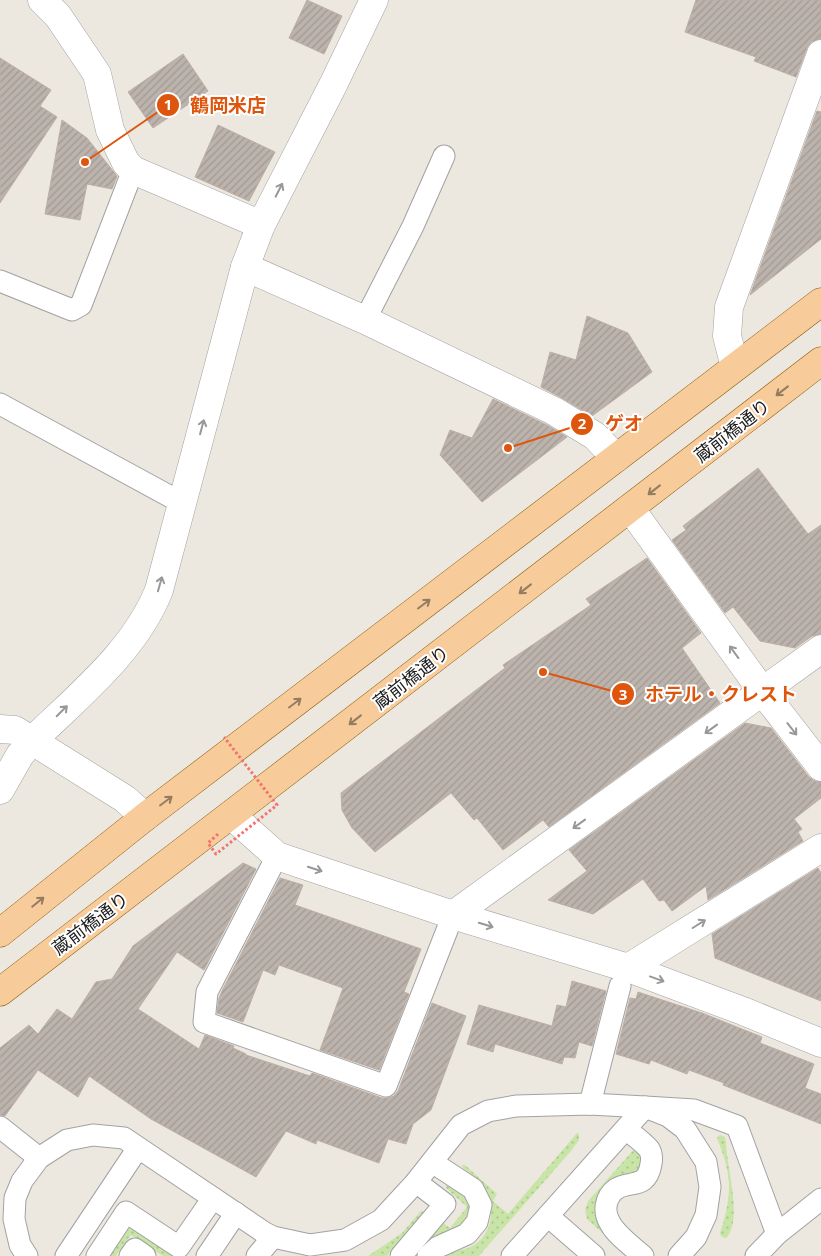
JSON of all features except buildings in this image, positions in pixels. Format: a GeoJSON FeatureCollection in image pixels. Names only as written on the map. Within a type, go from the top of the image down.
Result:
{"type":"FeatureCollection","features":[{"type":"Feature","properties":{"kind":"main road"},"geometry":{"type":"LineString","coordinates":[[0,932],[145,817],[821,302]]}},
{"type":"Feature","properties":{"kind":"main road","name":"蔵前橋通り"},"geometry":{"type":"LineString","coordinates":[[0,992],[225,825],[821,361]]}},
{"type":"Feature","properties":{"kind":"street"},"geometry":{"type":"LineString","coordinates":[[42,0],[58,16],[97,74],[110,130],[126,163],[133,170],[261,224]]}},
{"type":"Feature","properties":{"kind":"street"},"geometry":{"type":"LineString","coordinates":[[0,790],[20,754],[114,660],[151,610],[159,590],[245,267],[261,224],[333,85],[374,0]]}},
{"type":"Feature","properties":{"kind":"street"},"geometry":{"type":"LineString","coordinates":[[735,367],[727,336],[729,307],[821,54]]}},
{"type":"Feature","properties":{"kind":"street"},"geometry":{"type":"LineString","coordinates":[[245,267],[365,320],[554,412],[595,436],[616,458]]}},
{"type":"Feature","properties":{"kind":"street"},"geometry":{"type":"LineString","coordinates":[[630,508],[763,692],[821,767]]}},
{"type":"Feature","properties":{"kind":"street"},"geometry":{"type":"LineString","coordinates":[[453,915],[821,649]]}},
{"type":"Feature","properties":{"kind":"street"},"geometry":{"type":"LineString","coordinates":[[0,729],[15,730],[125,799],[145,817]]}},
{"type":"Feature","properties":{"kind":"street"},"geometry":{"type":"LineString","coordinates":[[225,825],[277,856],[453,915],[624,977],[742,1011],[821,1043]]}},
{"type":"Feature","properties":{"kind":"street"},"geometry":{"type":"LineString","coordinates":[[624,977],[821,848]]}},
{"type":"Feature","properties":{"kind":"lane"},"geometry":{"type":"LineString","coordinates":[[365,320],[413,226],[444,156]]}},
{"type":"Feature","properties":{"kind":"lane"},"geometry":{"type":"LineString","coordinates":[[0,281],[72,310],[81,305],[133,170]]}},
{"type":"Feature","properties":{"kind":"lane"},"geometry":{"type":"LineString","coordinates":[[0,404],[182,503]]}},
{"type":"Feature","properties":{"kind":"lane"},"geometry":{"type":"LineString","coordinates":[[277,856],[206,992],[204,1022],[386,1086],[453,915]]}},
{"type":"Feature","properties":{"kind":"lane"},"geometry":{"type":"LineString","coordinates":[[590,1104],[624,977]]}},
{"type":"Feature","properties":{"kind":"lane"},"geometry":{"type":"LineString","coordinates":[[16,1249],[15,1198],[22,1181],[39,1158],[67,1140],[93,1135],[124,1138],[273,1237],[313,1251],[345,1240],[381,1220],[416,1182],[461,1125],[488,1111],[516,1106],[590,1104],[694,1110],[737,1126],[777,1234]]}},
{"type":"Feature","properties":{"kind":"lane"},"geometry":{"type":"LineString","coordinates":[[512,1256],[645,1107]]}},
{"type":"Feature","properties":{"kind":"lane"},"geometry":{"type":"LineString","coordinates":[[645,1107],[668,1116],[685,1129],[706,1162],[710,1187],[706,1214],[696,1237],[679,1256]]}},
{"type":"Feature","properties":{"kind":"lane"},"geometry":{"type":"LineString","coordinates":[[0,1128],[39,1158]]}},
{"type":"Feature","properties":{"kind":"lane"},"geometry":{"type":"LineString","coordinates":[[626,1129],[648,1148],[652,1156],[650,1168],[647,1176],[641,1182],[617,1188],[606,1205],[606,1214],[611,1225],[643,1256]]}},
{"type":"Feature","properties":{"kind":"lane"},"geometry":{"type":"LineString","coordinates":[[66,1256],[138,1148]]}},
{"type":"Feature","properties":{"kind":"lane"},"geometry":{"type":"LineString","coordinates":[[428,1256],[438,1247],[467,1234],[477,1222],[481,1205],[473,1189],[432,1162]]}},
{"type":"Feature","properties":{"kind":"lane"},"geometry":{"type":"LineString","coordinates":[[401,1256],[445,1204],[416,1182]]}},
{"type":"Feature","properties":{"kind":"lane"},"geometry":{"type":"LineString","coordinates":[[97,1256],[126,1212],[179,1247],[213,1198]]}},
{"type":"Feature","properties":{"kind":"lane"},"geometry":{"type":"LineString","coordinates":[[756,1256],[777,1234],[821,1199]]}},
{"type":"Feature","properties":{"kind":"lane"},"geometry":{"type":"LineString","coordinates":[[207,1256],[236,1214]]}},
{"type":"Feature","properties":{"kind":"lane"},"geometry":{"type":"LineString","coordinates":[[548,1216],[594,1256]]}},
{"type":"Feature","properties":{"kind":"lane"},"geometry":{"type":"LineString","coordinates":[[257,1256],[273,1237]]}},
{"type":"Feature","properties":{"kind":"lane"},"geometry":{"type":"LineString","coordinates":[[130,1256],[135,1249],[145,1256]]}},
{"type":"Feature","properties":{"kind":"path"},"geometry":{"type":"LineString","coordinates":[[224,737],[277,805],[216,854],[208,843],[225,825]]}},
{"type":"Feature","properties":{"kind":"green space"},"geometry":{"type":"Polygon","coordinates":[[[577,1133],[579,1134],[579,1140],[571,1151],[479,1256],[445,1256],[470,1247],[481,1239],[486,1232],[491,1216],[491,1208],[486,1191],[479,1181],[462,1165],[465,1165],[497,1194],[493,1201],[508,1214],[577,1133]]]}},
{"type":"Feature","properties":{"kind":"green space"},"geometry":{"type":"Polygon","coordinates":[[[720,1135],[725,1137],[726,1142],[734,1206],[734,1219],[731,1230],[726,1238],[720,1234],[727,1208],[729,1186],[726,1164],[717,1138],[720,1135]]]}},
{"type":"Feature","properties":{"kind":"green space"},"geometry":{"type":"Polygon","coordinates":[[[637,1146],[641,1148],[645,1168],[608,1187],[628,1256],[587,1219],[585,1210],[588,1201],[637,1146]]]}},
{"type":"Feature","properties":{"kind":"green space"},"geometry":{"type":"Polygon","coordinates":[[[447,1183],[467,1198],[470,1207],[468,1222],[419,1256],[413,1256],[442,1222],[450,1228],[467,1207],[446,1188],[447,1183]]]}},
{"type":"Feature","properties":{"kind":"green space"},"geometry":{"type":"Polygon","coordinates":[[[423,1211],[387,1256],[368,1256],[402,1233],[423,1211]]]}},
{"type":"Feature","properties":{"kind":"green space"},"geometry":{"type":"Polygon","coordinates":[[[128,1228],[173,1256],[163,1256],[131,1235],[116,1256],[108,1256],[128,1228]]]}},
{"type":"Feature","properties":{"kind":"place","name":"鶴岡米店"},"geometry":{"type":"Point","coordinates":[85,162]}},
{"type":"Feature","properties":{"kind":"place","name":"ゲオ"},"geometry":{"type":"Point","coordinates":[508,448]}},
{"type":"Feature","properties":{"kind":"place","name":"ホテル・クレスト"},"geometry":{"type":"Point","coordinates":[543,672]}}]}
